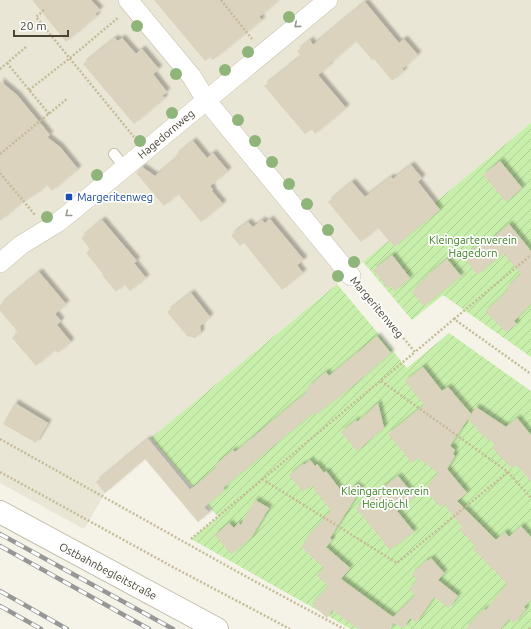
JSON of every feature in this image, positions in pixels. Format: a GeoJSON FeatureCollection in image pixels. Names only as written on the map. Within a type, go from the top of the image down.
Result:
{"type":"FeatureCollection","features":[{"type":"Feature","properties":{"kind":"street","name":"Hagedornweg"},"geometry":{"type":"LineString","coordinates":[[0,263],[21,245],[57,223],[119,161],[206,100],[328,0]]}},
{"type":"Feature","properties":{"kind":"street","name":"Margeritenweg"},"geometry":{"type":"LineString","coordinates":[[130,3],[192,77],[206,100],[351,276]]}},
{"type":"Feature","properties":{"kind":"street","name":"Ostbahnbegleitstraße"},"geometry":{"type":"LineString","coordinates":[[0,512],[217,629]]}},
{"type":"Feature","properties":{"kind":"path"},"geometry":{"type":"LineString","coordinates":[[221,0],[253,39]]}},
{"type":"Feature","properties":{"kind":"path"},"geometry":{"type":"LineString","coordinates":[[30,90],[70,58],[130,3]]}},
{"type":"Feature","properties":{"kind":"path"},"geometry":{"type":"LineString","coordinates":[[44,10],[36,17],[135,138]]}},
{"type":"Feature","properties":{"kind":"path"},"geometry":{"type":"LineString","coordinates":[[0,69],[26,47]]}},
{"type":"Feature","properties":{"kind":"path"},"geometry":{"type":"LineString","coordinates":[[7,63],[49,114]]}},
{"type":"Feature","properties":{"kind":"path"},"geometry":{"type":"LineString","coordinates":[[0,154],[68,98]]}},
{"type":"Feature","properties":{"kind":"path"},"geometry":{"type":"LineString","coordinates":[[0,173],[46,230]]}},
{"type":"Feature","properties":{"kind":"path"},"geometry":{"type":"LineString","coordinates":[[191,539],[531,255]]}},
{"type":"Feature","properties":{"kind":"path","name":"Margeritenweg"},"geometry":{"type":"LineString","coordinates":[[351,276],[415,352]]}},
{"type":"Feature","properties":{"kind":"path"},"geometry":{"type":"LineString","coordinates":[[454,319],[531,374]]}},
{"type":"Feature","properties":{"kind":"path"},"geometry":{"type":"LineString","coordinates":[[381,381],[508,472],[531,498]]}},
{"type":"Feature","properties":{"kind":"path"},"geometry":{"type":"LineString","coordinates":[[0,439],[245,576],[344,629]]}},
{"type":"Feature","properties":{"kind":"path"},"geometry":{"type":"LineString","coordinates":[[0,472],[171,566],[290,629]]}},
{"type":"Feature","properties":{"kind":"path"},"geometry":{"type":"LineString","coordinates":[[262,480],[397,563],[508,472]]}},
{"type":"Feature","properties":{"kind":"shaded area"},"geometry":{"type":"Polygon","coordinates":[[[0,0],[531,0],[531,123],[139,447],[105,493],[84,529],[0,483],[0,0]]]}},
{"type":"Feature","properties":{"kind":"green space","name":"Kleingartenverein Hagedorn"},"geometry":{"type":"Polygon","coordinates":[[[531,123],[531,357],[443,295],[412,320],[363,262],[531,123]]]}},
{"type":"Feature","properties":{"kind":"green space","name":"Kleingartenverein Heidjöchl"},"geometry":{"type":"Polygon","coordinates":[[[337,284],[407,368],[449,333],[531,391],[531,629],[351,629],[191,539],[218,517],[151,438],[337,284]]]}},
{"type":"Feature","properties":{"kind":"building"},"geometry":{"type":"Polygon","coordinates":[[[32,0],[91,0],[100,10],[95,14],[97,16],[66,42],[32,0]]]}},
{"type":"Feature","properties":{"kind":"building"},"geometry":{"type":"Polygon","coordinates":[[[154,0],[279,0],[259,17],[262,20],[213,60],[210,57],[205,61],[154,0]]]}},
{"type":"Feature","properties":{"kind":"building"},"geometry":{"type":"Polygon","coordinates":[[[365,2],[399,43],[404,39],[418,55],[402,69],[404,71],[392,81],[374,59],[372,60],[356,41],[318,75],[346,108],[315,134],[312,129],[305,134],[264,86],[301,56],[297,51],[310,40],[313,45],[365,2]]]}},
{"type":"Feature","properties":{"kind":"building"},"geometry":{"type":"Polygon","coordinates":[[[115,38],[118,41],[122,38],[136,54],[142,49],[159,69],[153,74],[167,92],[162,96],[165,98],[134,124],[83,64],[115,38]]]}},
{"type":"Feature","properties":{"kind":"building"},"geometry":{"type":"Polygon","coordinates":[[[0,81],[17,95],[50,135],[47,137],[60,147],[78,169],[52,191],[47,185],[34,196],[33,195],[26,201],[25,200],[0,221],[0,81]]]}},
{"type":"Feature","properties":{"kind":"building"},"geometry":{"type":"Polygon","coordinates":[[[193,141],[207,158],[213,153],[228,171],[210,186],[213,190],[212,191],[223,204],[201,222],[178,194],[164,206],[136,173],[142,167],[155,176],[177,158],[175,156],[193,141]]]}},
{"type":"Feature","properties":{"kind":"building"},"geometry":{"type":"Polygon","coordinates":[[[500,161],[522,188],[506,202],[483,175],[500,161]]]}},
{"type":"Feature","properties":{"kind":"building"},"geometry":{"type":"Polygon","coordinates":[[[411,165],[422,178],[418,182],[440,210],[394,247],[378,228],[361,242],[328,202],[352,182],[365,197],[391,177],[393,179],[411,165]]]}},
{"type":"Feature","properties":{"kind":"building"},"geometry":{"type":"Polygon","coordinates":[[[270,219],[304,260],[297,265],[303,273],[282,290],[244,243],[240,246],[231,235],[248,222],[253,227],[262,220],[265,223],[270,219]]]}},
{"type":"Feature","properties":{"kind":"building"},"geometry":{"type":"Polygon","coordinates":[[[102,220],[137,261],[134,263],[146,278],[130,291],[124,284],[116,292],[86,253],[90,249],[81,238],[102,220]]]}},
{"type":"Feature","properties":{"kind":"building"},"geometry":{"type":"Polygon","coordinates":[[[509,224],[531,251],[531,304],[514,321],[517,324],[506,332],[485,312],[509,289],[507,287],[521,274],[503,253],[477,275],[464,258],[482,243],[484,246],[509,224]]]}},
{"type":"Feature","properties":{"kind":"building"},"geometry":{"type":"Polygon","coordinates":[[[392,255],[410,278],[395,291],[391,286],[388,288],[373,270],[392,255]]]}},
{"type":"Feature","properties":{"kind":"building"},"geometry":{"type":"Polygon","coordinates":[[[447,259],[461,276],[424,306],[412,292],[430,273],[447,259]]]}},
{"type":"Feature","properties":{"kind":"building"},"geometry":{"type":"Polygon","coordinates":[[[39,272],[66,304],[55,314],[61,321],[57,325],[71,342],[58,353],[55,350],[36,366],[12,338],[18,332],[0,311],[0,305],[39,272]]]}},
{"type":"Feature","properties":{"kind":"building"},"geometry":{"type":"Polygon","coordinates":[[[191,293],[210,317],[200,326],[201,333],[195,338],[187,336],[167,312],[191,293]]]}},
{"type":"Feature","properties":{"kind":"building"},"geometry":{"type":"Polygon","coordinates":[[[377,336],[391,353],[348,390],[315,415],[313,413],[223,488],[225,490],[204,507],[209,513],[198,522],[145,459],[105,493],[96,482],[148,439],[190,490],[217,467],[215,465],[233,450],[235,452],[307,392],[308,387],[326,372],[329,376],[377,336]]]}},
{"type":"Feature","properties":{"kind":"building"},"geometry":{"type":"Polygon","coordinates":[[[423,367],[442,391],[448,387],[471,414],[450,446],[455,450],[453,454],[455,456],[447,469],[467,493],[457,501],[496,540],[505,532],[509,537],[521,526],[531,537],[531,600],[524,607],[526,609],[514,623],[509,619],[500,629],[465,629],[484,609],[486,610],[507,584],[473,549],[476,547],[459,529],[462,527],[444,504],[440,507],[425,490],[438,473],[418,458],[412,463],[388,434],[424,405],[405,381],[423,367]]]}},
{"type":"Feature","properties":{"kind":"building"},"geometry":{"type":"Polygon","coordinates":[[[15,403],[48,423],[36,443],[3,424],[15,403]]]}},
{"type":"Feature","properties":{"kind":"building"},"geometry":{"type":"Polygon","coordinates":[[[378,403],[384,428],[357,451],[341,432],[356,420],[357,422],[378,403]]]}},
{"type":"Feature","properties":{"kind":"building"},"geometry":{"type":"Polygon","coordinates":[[[476,407],[506,427],[517,418],[531,435],[531,481],[516,465],[512,468],[499,456],[492,447],[495,444],[482,435],[468,419],[476,407]]]}},
{"type":"Feature","properties":{"kind":"building"},"geometry":{"type":"Polygon","coordinates":[[[310,460],[315,466],[317,464],[324,473],[326,471],[345,496],[355,485],[361,489],[330,538],[332,540],[326,547],[350,568],[341,579],[393,617],[415,595],[409,589],[417,580],[412,574],[431,558],[444,573],[438,580],[458,596],[449,608],[434,597],[416,623],[410,618],[404,628],[393,623],[390,629],[358,629],[332,610],[327,618],[312,604],[328,586],[317,576],[324,568],[301,547],[306,541],[305,540],[331,511],[311,485],[303,492],[289,475],[310,460]]]}},
{"type":"Feature","properties":{"kind":"building"},"geometry":{"type":"Polygon","coordinates":[[[398,476],[415,497],[397,511],[414,532],[390,550],[356,508],[398,476]]]}},
{"type":"Feature","properties":{"kind":"building"},"geometry":{"type":"Polygon","coordinates":[[[255,500],[269,508],[251,538],[231,554],[215,535],[229,523],[234,528],[238,523],[241,525],[255,500]]]}},
{"type":"Feature","properties":{"kind":"railway"},"geometry":{"type":"LineString","coordinates":[[0,534],[173,629]]}},
{"type":"Feature","properties":{"kind":"railway"},"geometry":{"type":"LineString","coordinates":[[0,546],[149,629]]}},
{"type":"Feature","properties":{"kind":"railway"},"geometry":{"type":"LineString","coordinates":[[0,591],[67,629]]}},
{"type":"Feature","properties":{"kind":"railway"},"geometry":{"type":"LineString","coordinates":[[0,606],[41,629]]}},
{"type":"Feature","properties":{"kind":"place","name":"Margeritenweg"},"geometry":{"type":"Point","coordinates":[69,197]}}]}
